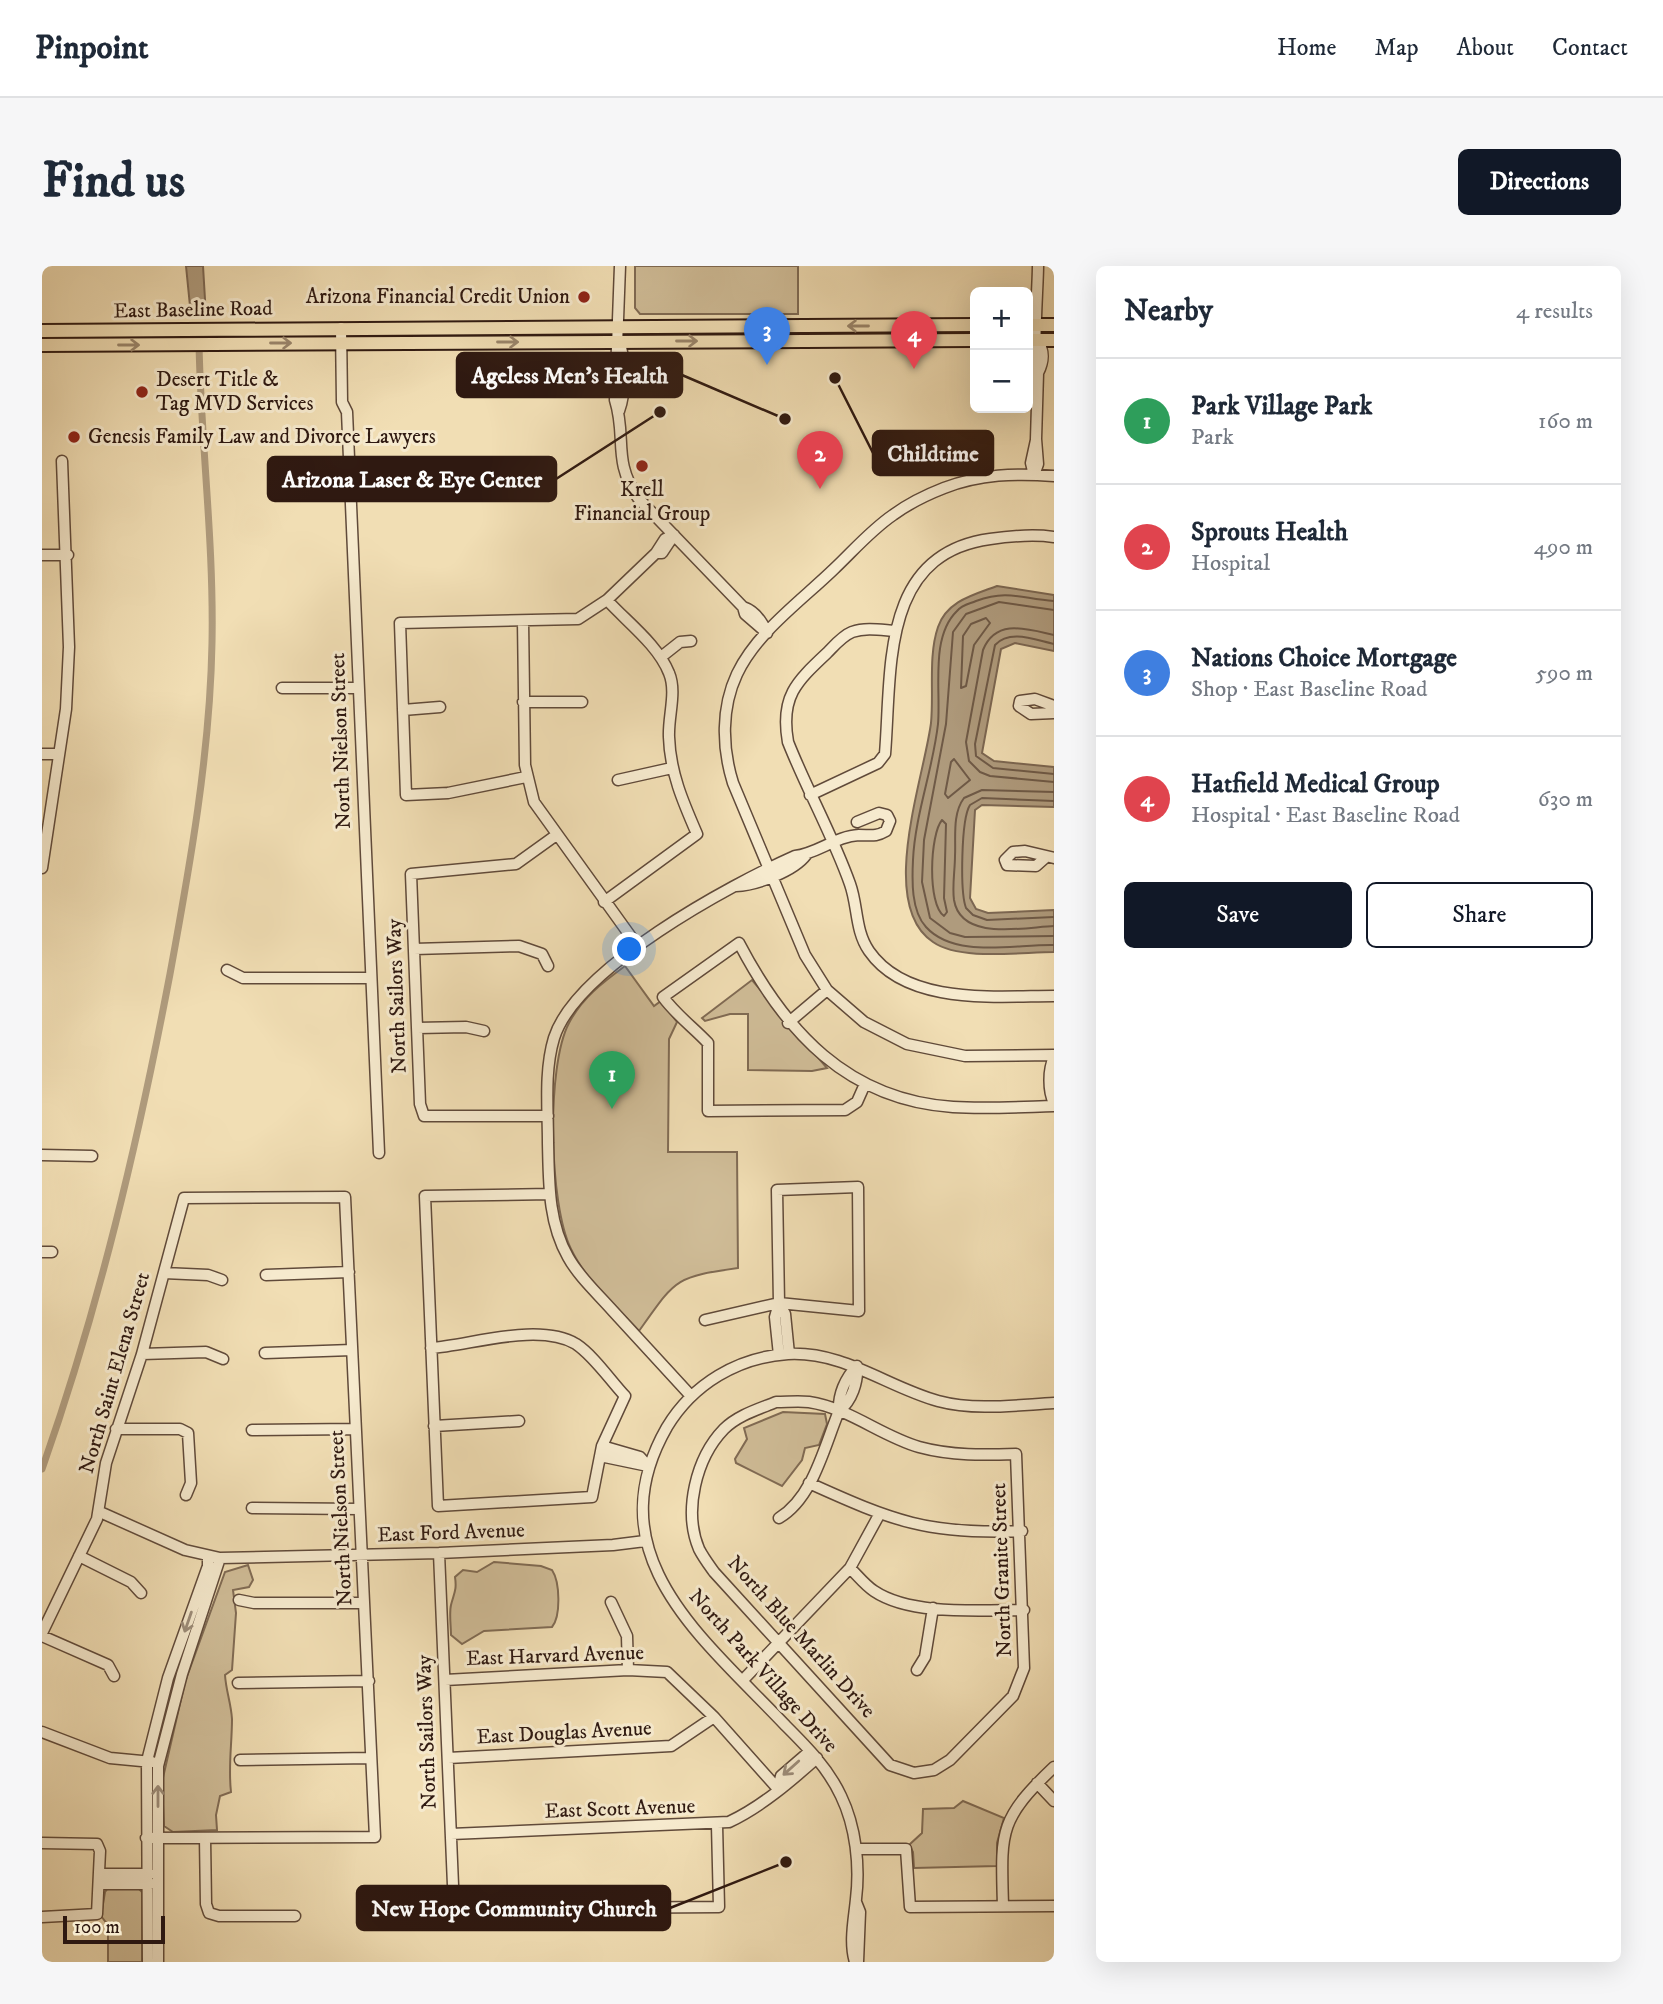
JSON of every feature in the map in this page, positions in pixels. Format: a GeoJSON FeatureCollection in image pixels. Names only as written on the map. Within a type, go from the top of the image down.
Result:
{"type":"FeatureCollection","features":[{"type":"Feature","properties":{"kind":"main road","name":"East Baseline Road"},"geometry":{"type":"LineString","coordinates":[[42,345],[341,343],[970,325]]}},
{"type":"Feature","properties":{"kind":"main road"},"geometry":{"type":"LineString","coordinates":[[1033,332],[1054,325]]}},
{"type":"Feature","properties":{"kind":"main road","name":"East Baseline Road"},"geometry":{"type":"LineString","coordinates":[[42,331],[390,328],[970,340]]}},
{"type":"Feature","properties":{"kind":"main road"},"geometry":{"type":"LineString","coordinates":[[355,342],[386,336],[390,328]]}},
{"type":"Feature","properties":{"kind":"main road"},"geometry":{"type":"LineString","coordinates":[[1033,332],[1054,340]]}},
{"type":"Feature","properties":{"kind":"street"},"geometry":{"type":"LineString","coordinates":[[620,266],[619,334],[623,351],[623,401],[619,411],[619,448],[627,479],[638,498],[743,607],[745,614],[767,633]]}},
{"type":"Feature","properties":{"kind":"street"},"geometry":{"type":"LineString","coordinates":[[1034,475],[1031,463],[1036,439],[1038,373],[1034,364],[1033,332],[1038,266]]}},
{"type":"Feature","properties":{"kind":"street","name":"North Nielson Street"},"geometry":{"type":"LineString","coordinates":[[341,328],[342,402],[348,412],[357,688],[379,1153]]}},
{"type":"Feature","properties":{"kind":"street"},"geometry":{"type":"LineString","coordinates":[[42,868],[66,709],[69,647],[68,555],[62,461]]}},
{"type":"Feature","properties":{"kind":"street"},"geometry":{"type":"LineString","coordinates":[[865,1084],[857,1102],[845,1110],[708,1111],[708,1043],[677,1015],[663,997],[739,943],[771,1000],[788,1023],[834,1065],[865,1084],[904,1097],[951,1107],[1054,1104],[1051,1065],[1054,1057],[965,1056],[907,1044],[864,1022],[827,990],[805,955],[733,783],[725,744],[725,718],[735,677],[747,655],[767,633],[883,523],[912,503],[943,488],[976,478],[1054,476]]}},
{"type":"Feature","properties":{"kind":"street"},"geometry":{"type":"LineString","coordinates":[[526,777],[449,793],[406,795],[400,623],[578,620],[607,600],[656,553],[662,553],[674,535]]}},
{"type":"Feature","properties":{"kind":"street"},"geometry":{"type":"LineString","coordinates":[[810,795],[878,763],[885,754],[895,631],[903,603],[914,581],[948,550],[976,541],[1018,535],[1054,537]]}},
{"type":"Feature","properties":{"kind":"street"},"geometry":{"type":"LineString","coordinates":[[42,555],[68,555]]}},
{"type":"Feature","properties":{"kind":"street"},"geometry":{"type":"LineString","coordinates":[[604,902],[696,834],[672,768],[669,727],[673,691],[670,675],[661,657],[607,600]]}},
{"type":"Feature","properties":{"kind":"street"},"geometry":{"type":"LineString","coordinates":[[523,621],[526,777],[534,802],[555,836],[639,948]]}},
{"type":"Feature","properties":{"kind":"street"},"geometry":{"type":"LineString","coordinates":[[895,631],[863,629],[848,633],[800,679],[789,696],[784,721],[788,742],[851,887],[858,925],[869,951],[889,970],[920,986],[954,996],[1054,996]]}},
{"type":"Feature","properties":{"kind":"street"},"geometry":{"type":"LineString","coordinates":[[661,657],[680,642],[691,641]]}},
{"type":"Feature","properties":{"kind":"street"},"geometry":{"type":"LineString","coordinates":[[282,688],[357,688]]}},
{"type":"Feature","properties":{"kind":"street"},"geometry":{"type":"LineString","coordinates":[[1054,706],[1035,699],[1020,701],[1019,706],[1031,715],[1054,713]]}},
{"type":"Feature","properties":{"kind":"street"},"geometry":{"type":"LineString","coordinates":[[523,702],[582,702]]}},
{"type":"Feature","properties":{"kind":"street"},"geometry":{"type":"LineString","coordinates":[[403,710],[440,707]]}},
{"type":"Feature","properties":{"kind":"street"},"geometry":{"type":"LineString","coordinates":[[42,754],[59,754]]}},
{"type":"Feature","properties":{"kind":"street"},"geometry":{"type":"LineString","coordinates":[[618,780],[672,768]]}},
{"type":"Feature","properties":{"kind":"street"},"geometry":{"type":"LineString","coordinates":[[691,1396],[575,1268],[558,1231],[550,1194],[548,1116],[548,1064],[555,1036],[568,1009],[590,984],[699,904],[736,887],[747,886],[770,872],[799,864],[806,855],[833,843],[859,835],[877,836],[886,831],[890,821],[887,816],[879,813],[857,822]]}},
{"type":"Feature","properties":{"kind":"street","name":"North Sailors Way"},"geometry":{"type":"LineString","coordinates":[[548,1116],[424,1116],[420,1104],[411,874],[516,864],[555,836]]}},
{"type":"Feature","properties":{"kind":"street"},"geometry":{"type":"LineString","coordinates":[[414,949],[519,946],[541,954],[548,966]]}},
{"type":"Feature","properties":{"kind":"street"},"geometry":{"type":"LineString","coordinates":[[227,970],[243,978],[370,978]]}},
{"type":"Feature","properties":{"kind":"street"},"geometry":{"type":"LineString","coordinates":[[788,1023],[827,990]]}},
{"type":"Feature","properties":{"kind":"street"},"geometry":{"type":"LineString","coordinates":[[416,1028],[466,1027],[484,1031]]}},
{"type":"Feature","properties":{"kind":"street"},"geometry":{"type":"LineString","coordinates":[[42,1156],[92,1156]]}},
{"type":"Feature","properties":{"kind":"street"},"geometry":{"type":"LineString","coordinates":[[705,1320],[779,1303],[859,1311],[858,1186],[777,1190],[779,1303],[775,1317],[784,1354],[821,1356],[857,1366],[948,1403],[990,1406],[1054,1403]]}},
{"type":"Feature","properties":{"kind":"street"},"geometry":{"type":"LineString","coordinates":[[431,1348],[461,1346],[489,1338],[541,1335],[562,1338],[577,1345],[625,1396],[601,1451],[592,1497],[438,1506],[434,1426],[425,1196],[550,1194]]}},
{"type":"Feature","properties":{"kind":"street","name":"North Nielson Street"},"geometry":{"type":"LineString","coordinates":[[184,1198],[345,1197],[369,1681],[374,1837],[205,1838]]}},
{"type":"Feature","properties":{"kind":"street","name":"North Saint Elena Street"},"geometry":{"type":"LineString","coordinates":[[42,1634],[100,1512],[106,1463],[142,1353],[184,1198]]}},
{"type":"Feature","properties":{"kind":"street"},"geometry":{"type":"LineString","coordinates":[[266,1275],[349,1272]]}},
{"type":"Feature","properties":{"kind":"street"},"geometry":{"type":"LineString","coordinates":[[164,1273],[208,1275],[222,1280]]}},
{"type":"Feature","properties":{"kind":"street"},"geometry":{"type":"LineString","coordinates":[[265,1353],[352,1350]]}},
{"type":"Feature","properties":{"kind":"street"},"geometry":{"type":"LineString","coordinates":[[142,1353],[206,1352],[223,1359]]}},
{"type":"Feature","properties":{"kind":"street","name":"North Park Village Drive"},"geometry":{"type":"LineString","coordinates":[[784,1354],[726,1370],[691,1396],[671,1422],[648,1466],[642,1500],[645,1541],[658,1578],[678,1610],[813,1754],[842,1797],[856,1849],[856,1901],[852,1912],[856,1962]]}},
{"type":"Feature","properties":{"kind":"street"},"geometry":{"type":"LineString","coordinates":[[779,1518],[794,1510],[809,1483],[839,1411],[846,1405],[858,1378],[857,1366]]}},
{"type":"Feature","properties":{"kind":"street","name":"North Blue Marlin Drive"},"geometry":{"type":"LineString","coordinates":[[890,1765],[714,1572],[699,1549],[692,1519],[703,1458],[725,1428],[749,1412],[776,1402],[809,1402],[839,1411],[919,1447],[972,1455],[1016,1454]]}},
{"type":"Feature","properties":{"kind":"street"},"geometry":{"type":"LineString","coordinates":[[434,1426],[519,1421]]}},
{"type":"Feature","properties":{"kind":"street"},"geometry":{"type":"LineString","coordinates":[[116,1429],[180,1429],[188,1433],[191,1483],[186,1495]]}},
{"type":"Feature","properties":{"kind":"street"},"geometry":{"type":"LineString","coordinates":[[252,1430],[355,1429]]}},
{"type":"Feature","properties":{"kind":"street"},"geometry":{"type":"LineString","coordinates":[[601,1451],[640,1457],[648,1466]]}},
{"type":"Feature","properties":{"kind":"street","name":"North Granite Street"},"geometry":{"type":"LineString","coordinates":[[890,1765],[914,1773],[934,1770],[950,1760],[1013,1696],[1024,1668],[1024,1610],[1016,1454]]}},
{"type":"Feature","properties":{"kind":"street"},"geometry":{"type":"LineString","coordinates":[[809,1483],[879,1514],[915,1526],[959,1532],[1021,1531]]}},
{"type":"Feature","properties":{"kind":"street"},"geometry":{"type":"LineString","coordinates":[[252,1508],[359,1509]]}},
{"type":"Feature","properties":{"kind":"street","name":"East Ford Avenue"},"geometry":{"type":"LineString","coordinates":[[100,1512],[208,1557],[220,1558],[439,1553],[613,1545],[645,1541]]}},
{"type":"Feature","properties":{"kind":"street"},"geometry":{"type":"LineString","coordinates":[[743,1680],[850,1568],[879,1514]]}},
{"type":"Feature","properties":{"kind":"street","name":"North Sailors Way"},"geometry":{"type":"LineString","coordinates":[[439,1553],[454,1909],[719,1907],[717,1825]]}},
{"type":"Feature","properties":{"kind":"street"},"geometry":{"type":"LineString","coordinates":[[79,1556],[131,1582],[141,1593]]}},
{"type":"Feature","properties":{"kind":"street"},"geometry":{"type":"LineString","coordinates":[[158,1962],[153,1879],[146,1838],[147,1761],[168,1678],[208,1566],[208,1557]]}},
{"type":"Feature","properties":{"kind":"street"},"geometry":{"type":"LineString","coordinates":[[148,1962],[158,1839],[159,1762],[182,1674],[220,1558]]}},
{"type":"Feature","properties":{"kind":"street"},"geometry":{"type":"LineString","coordinates":[[850,1568],[873,1591],[893,1600],[933,1608],[1024,1610]]}},
{"type":"Feature","properties":{"kind":"street"},"geometry":{"type":"LineString","coordinates":[[240,1600],[254,1603],[364,1603]]}},
{"type":"Feature","properties":{"kind":"street"},"geometry":{"type":"LineString","coordinates":[[611,1602],[627,1636],[628,1670]]}},
{"type":"Feature","properties":{"kind":"street"},"geometry":{"type":"LineString","coordinates":[[917,1670],[925,1657],[933,1608]]}},
{"type":"Feature","properties":{"kind":"street"},"geometry":{"type":"LineString","coordinates":[[42,1634],[108,1665],[114,1676]]}},
{"type":"Feature","properties":{"kind":"street","name":"East Harvard Avenue"},"geometry":{"type":"LineString","coordinates":[[444,1680],[628,1670],[667,1672],[714,1717]]}},
{"type":"Feature","properties":{"kind":"street"},"geometry":{"type":"LineString","coordinates":[[238,1683],[369,1681]]}},
{"type":"Feature","properties":{"kind":"street"},"geometry":{"type":"LineString","coordinates":[[714,1717],[778,1789]]}},
{"type":"Feature","properties":{"kind":"street","name":"East Douglas Avenue"},"geometry":{"type":"LineString","coordinates":[[448,1758],[671,1746],[714,1717]]}},
{"type":"Feature","properties":{"kind":"street"},"geometry":{"type":"LineString","coordinates":[[42,1732],[110,1758],[159,1762]]}},
{"type":"Feature","properties":{"kind":"street","name":"East Scott Avenue"},"geometry":{"type":"LineString","coordinates":[[451,1834],[717,1825],[746,1814],[778,1789],[781,1776],[813,1754]]}},
{"type":"Feature","properties":{"kind":"street"},"geometry":{"type":"LineString","coordinates":[[240,1760],[370,1758]]}},
{"type":"Feature","properties":{"kind":"street"},"geometry":{"type":"LineString","coordinates":[[1003,1906],[1004,1831],[1015,1808],[1054,1767]]}},
{"type":"Feature","properties":{"kind":"street"},"geometry":{"type":"LineString","coordinates":[[1037,1783],[1054,1801]]}},
{"type":"Feature","properties":{"kind":"street"},"geometry":{"type":"LineString","coordinates":[[146,1838],[205,1838],[206,1904],[209,1913],[219,1916],[295,1916]]}},
{"type":"Feature","properties":{"kind":"street"},"geometry":{"type":"LineString","coordinates":[[42,1843],[97,1844],[99,1879],[97,1914],[42,1917]]}},
{"type":"Feature","properties":{"kind":"street"},"geometry":{"type":"LineString","coordinates":[[856,1849],[906,1849],[910,1907],[1054,1906]]}},
{"type":"Feature","properties":{"kind":"street"},"geometry":{"type":"LineString","coordinates":[[99,1879],[153,1879]]}},
{"type":"Feature","properties":{"kind":"shaded area"},"geometry":{"type":"Polygon","coordinates":[[[635,266],[798,266],[798,314],[640,314],[635,308],[635,266]]]}},
{"type":"Feature","properties":{"kind":"shaded area"},"geometry":{"type":"Polygon","coordinates":[[[625,966],[654,1006],[661,1001],[677,1022],[669,1039],[668,1152],[737,1152],[738,1268],[701,1274],[678,1283],[661,1300],[639,1331],[593,1282],[571,1249],[558,1201],[553,1136],[557,1070],[569,1023],[586,998],[625,966]]]}},
{"type":"Feature","properties":{"kind":"shaded area"},"geometry":{"type":"Polygon","coordinates":[[[752,980],[827,1068],[812,1071],[748,1070],[748,1014],[730,1014],[705,1021],[702,1018],[752,980]]]}},
{"type":"Feature","properties":{"kind":"shaded area"},"geometry":{"type":"Polygon","coordinates":[[[783,1412],[825,1414],[827,1424],[819,1445],[805,1448],[802,1460],[782,1486],[736,1463],[735,1459],[747,1439],[744,1428],[783,1412]]]}},
{"type":"Feature","properties":{"kind":"shaded area"},"geometry":{"type":"Polygon","coordinates":[[[494,1562],[541,1566],[552,1570],[557,1582],[558,1599],[555,1622],[552,1627],[484,1631],[462,1644],[451,1635],[450,1612],[455,1577],[463,1570],[477,1572],[494,1562]]]}},
{"type":"Feature","properties":{"kind":"shaded area"},"geometry":{"type":"Polygon","coordinates":[[[248,1565],[253,1580],[249,1587],[233,1590],[236,1613],[232,1670],[225,1675],[232,1719],[231,1792],[220,1796],[216,1815],[217,1830],[173,1832],[164,1826],[162,1782],[185,1682],[225,1572],[248,1565]]]}},
{"type":"Feature","properties":{"kind":"shaded area"},"geometry":{"type":"Polygon","coordinates":[[[963,1801],[1004,1818],[997,1843],[997,1866],[914,1868],[913,1852],[909,1845],[922,1833],[923,1809],[954,1808],[963,1801]]]}},
{"type":"Feature","properties":{"kind":"shaded area"},"geometry":{"type":"Polygon","coordinates":[[[109,1887],[139,1889],[142,1892],[142,1962],[108,1962],[108,1925],[101,1916],[105,1892],[109,1887]]]}},
{"type":"Feature","properties":{"kind":"water"},"geometry":{"type":"Polygon","coordinates":[[[186,266],[203,266],[206,316],[191,316],[186,266]]]}},
{"type":"Feature","properties":{"kind":"water"},"geometry":{"type":"Polygon","coordinates":[[[997,586],[1054,595],[1054,651],[1015,643],[1001,649],[982,753],[994,761],[1054,767],[1054,807],[982,805],[975,810],[970,898],[976,909],[988,913],[1054,910],[1054,952],[974,954],[945,948],[933,942],[917,924],[908,900],[908,839],[931,723],[932,662],[938,627],[954,605],[997,586]]]}},
{"type":"Feature","properties":{"kind":"waterway"},"geometry":{"type":"LineString","coordinates":[[42,1469],[82,1347],[145,1100],[198,809],[212,643],[211,568],[199,344]]}},
{"type":"Feature","properties":{"kind":"place","name":"Arizona Financial Credit Union"},"geometry":{"type":"Point","coordinates":[584,297]}},
{"type":"Feature","properties":{"kind":"place","name":"Nations Choice Mortgage"},"geometry":{"type":"Point","coordinates":[767,365]}},
{"type":"Feature","properties":{"kind":"place","name":"Hatfield Medical Group"},"geometry":{"type":"Point","coordinates":[914,369]}},
{"type":"Feature","properties":{"kind":"place","name":"Childtime"},"geometry":{"type":"Point","coordinates":[835,378]}},
{"type":"Feature","properties":{"kind":"place","name":"Desert Title & Tag MVD Services"},"geometry":{"type":"Point","coordinates":[142,392]}},
{"type":"Feature","properties":{"kind":"place","name":"Arizona Laser & Eye Center"},"geometry":{"type":"Point","coordinates":[660,412]}},
{"type":"Feature","properties":{"kind":"place","name":"Ageless Men's Health"},"geometry":{"type":"Point","coordinates":[785,419]}},
{"type":"Feature","properties":{"kind":"place","name":"Genesis Family Law and Divorce Lawyers"},"geometry":{"type":"Point","coordinates":[74,437]}},
{"type":"Feature","properties":{"kind":"place","name":"Krell Financial Group"},"geometry":{"type":"Point","coordinates":[642,466]}},
{"type":"Feature","properties":{"kind":"place","name":"Sprouts Health"},"geometry":{"type":"Point","coordinates":[820,489]}},
{"type":"Feature","properties":{"kind":"place","name":"Park Village Park"},"geometry":{"type":"Point","coordinates":[612,1109]}},
{"type":"Feature","properties":{"kind":"place","name":"New Hope Community Church"},"geometry":{"type":"Point","coordinates":[786,1862]}}]}
